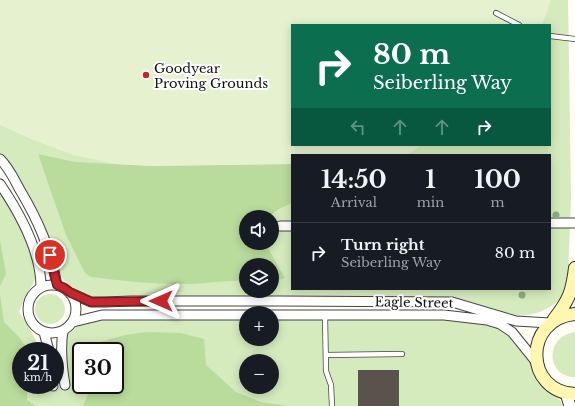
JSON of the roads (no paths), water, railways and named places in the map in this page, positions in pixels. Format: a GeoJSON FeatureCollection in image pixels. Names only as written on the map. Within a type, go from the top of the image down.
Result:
{"type":"FeatureCollection","features":[{"type":"Feature","properties":{"kind":"main road"},"geometry":{"type":"LineString","coordinates":[[571,394],[556,389],[541,374],[537,363],[536,352],[538,340],[544,330],[566,304],[570,295],[575,268]]}},
{"type":"Feature","properties":{"kind":"main road"},"geometry":{"type":"LineString","coordinates":[[551,323],[563,316],[575,314]]}},
{"type":"Feature","properties":{"kind":"street"},"geometry":{"type":"LineString","coordinates":[[0,159],[7,166],[43,233],[57,285]]}},
{"type":"Feature","properties":{"kind":"street"},"geometry":{"type":"LineString","coordinates":[[0,184],[12,202],[35,253],[41,274],[40,287]]}},
{"type":"Feature","properties":{"kind":"street"},"geometry":{"type":"LineString","coordinates":[[551,223],[575,223]]}},
{"type":"Feature","properties":{"kind":"street"},"geometry":{"type":"LineString","coordinates":[[280,226],[291,226]]}},
{"type":"Feature","properties":{"kind":"street"},"geometry":{"type":"LineString","coordinates":[[57,285],[71,293],[75,300],[76,314],[73,322],[68,328],[52,334],[37,329],[31,323],[28,311],[29,299],[40,287],[57,285]]}},
{"type":"Feature","properties":{"kind":"street","name":"Eagle Street"},"geometry":{"type":"LineString","coordinates":[[71,293],[91,302],[452,302],[516,321],[529,323],[551,323]]}},
{"type":"Feature","properties":{"kind":"street"},"geometry":{"type":"LineString","coordinates":[[73,322],[102,315],[239,315]]}},
{"type":"Feature","properties":{"kind":"street","name":"Eagle Street"},"geometry":{"type":"LineString","coordinates":[[279,315],[444,315],[486,320],[500,324],[512,332],[537,363]]}},
{"type":"Feature","properties":{"kind":"street"},"geometry":{"type":"LineString","coordinates":[[63,331],[61,349],[65,385]]}},
{"type":"Feature","properties":{"kind":"street"},"geometry":{"type":"LineString","coordinates":[[44,332],[47,342]]}},
{"type":"Feature","properties":{"kind":"street"},"geometry":{"type":"LineString","coordinates":[[570,406],[571,394]]}},
{"type":"Feature","properties":{"kind":"lane"},"geometry":{"type":"LineString","coordinates":[[496,13],[517,24]]}},
{"type":"Feature","properties":{"kind":"lane"},"geometry":{"type":"LineString","coordinates":[[551,36],[575,39]]}},
{"type":"Feature","properties":{"kind":"lane"},"geometry":{"type":"LineString","coordinates":[[325,315],[326,371],[331,385],[332,406]]}},
{"type":"Feature","properties":{"kind":"lane"},"geometry":{"type":"LineString","coordinates":[[326,355],[402,354]]}},
{"type":"Feature","properties":{"kind":"place","name":"Goodyear Proving Grounds"},"geometry":{"type":"Point","coordinates":[146,75]}}]}
